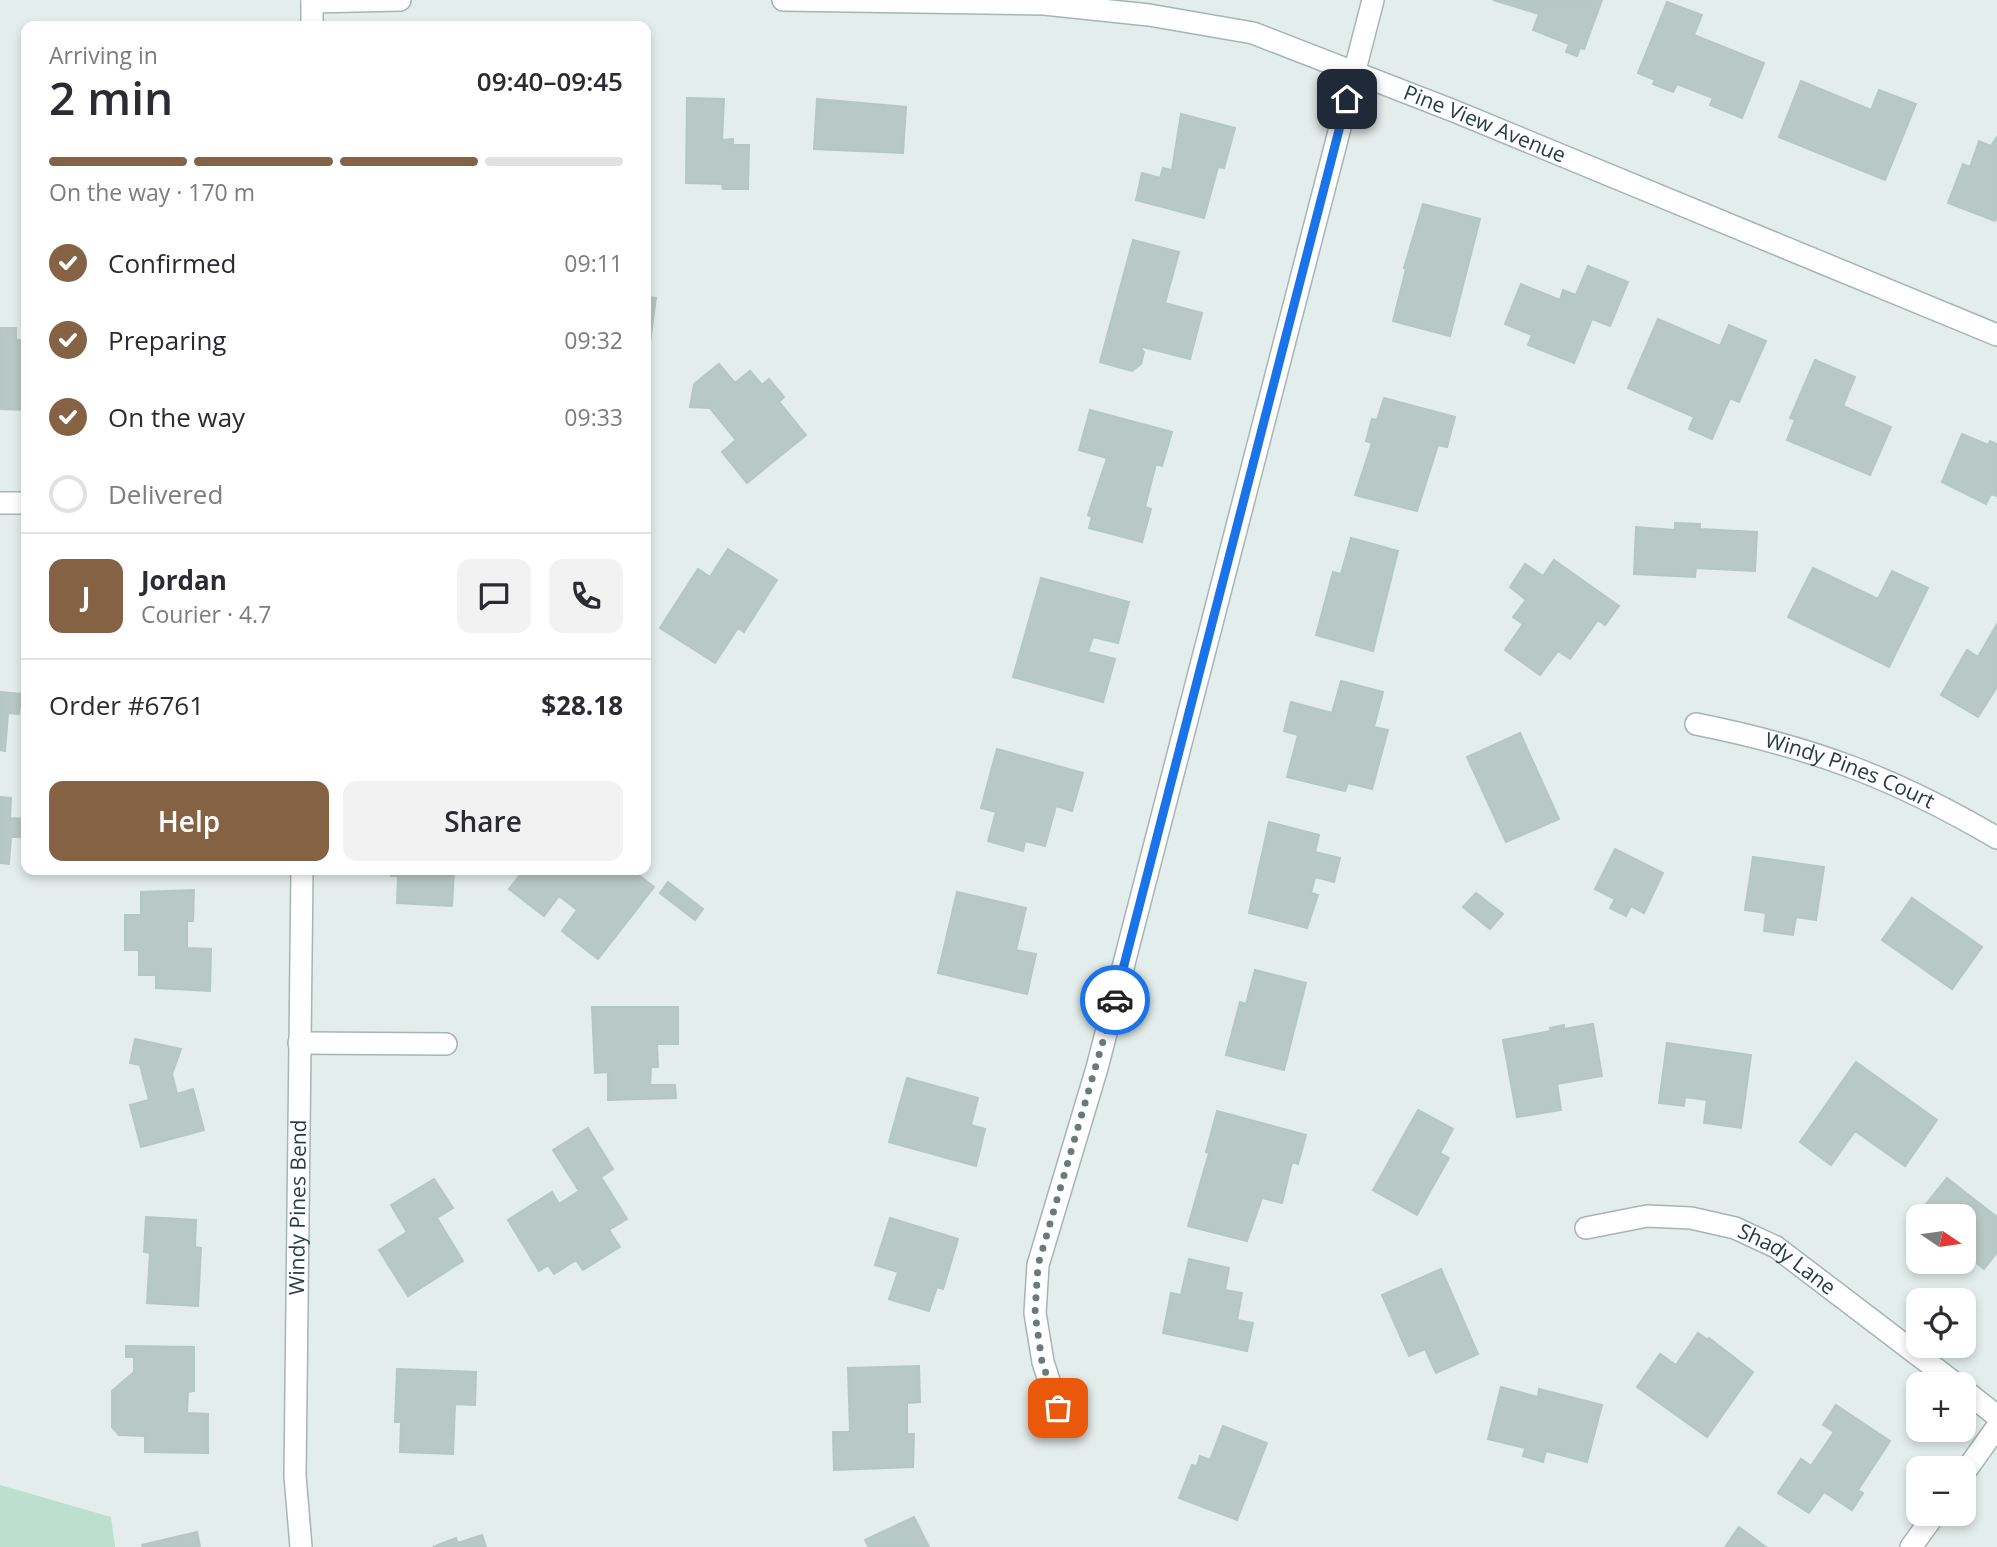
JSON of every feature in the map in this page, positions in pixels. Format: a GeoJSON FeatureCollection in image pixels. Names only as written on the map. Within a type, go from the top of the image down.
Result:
{"type":"FeatureCollection","features":[{"type":"Feature","properties":{"kind":"street"},"geometry":{"type":"LineString","coordinates":[[312,21],[313,1],[400,0]]}},
{"type":"Feature","properties":{"kind":"street","name":"Pine View Avenue"},"geometry":{"type":"LineString","coordinates":[[783,0],[1044,4],[1149,15],[1253,33],[1997,335]]}},
{"type":"Feature","properties":{"kind":"street"},"geometry":{"type":"LineString","coordinates":[[1058,1408],[1042,1362],[1035,1313],[1038,1265],[1097,1068],[1373,0]]}},
{"type":"Feature","properties":{"kind":"street"},"geometry":{"type":"LineString","coordinates":[[0,503],[21,503]]}},
{"type":"Feature","properties":{"kind":"street","name":"Windy Pines Court"},"geometry":{"type":"LineString","coordinates":[[1696,724],[1770,739],[1864,769],[1940,804],[1997,838]]}},
{"type":"Feature","properties":{"kind":"street","name":"Windy Pines Bend"},"geometry":{"type":"LineString","coordinates":[[301,1547],[295,1476],[302,875]]}},
{"type":"Feature","properties":{"kind":"street"},"geometry":{"type":"LineString","coordinates":[[299,1043],[446,1044]]}},
{"type":"Feature","properties":{"kind":"street","name":"Shady Lane"},"geometry":{"type":"LineString","coordinates":[[1586,1228],[1647,1216],[1691,1217],[1735,1228],[1776,1247],[1940,1372]]}},
{"type":"Feature","properties":{"kind":"street"},"geometry":{"type":"LineString","coordinates":[[1976,1399],[1997,1416]]}},
{"type":"Feature","properties":{"kind":"street"},"geometry":{"type":"LineString","coordinates":[[1976,1456],[1997,1427]]}},
{"type":"Feature","properties":{"kind":"street"},"geometry":{"type":"LineString","coordinates":[[1911,1547],[1926,1526]]}},
{"type":"Feature","properties":{"kind":"green space"},"geometry":{"type":"Polygon","coordinates":[[[0,1485],[111,1517],[115,1547],[0,1547],[0,1485]]]}},
{"type":"Feature","properties":{"kind":"building"},"geometry":{"type":"Polygon","coordinates":[[[1493,0],[1602,0],[1584,49],[1580,48],[1577,56],[1566,52],[1569,44],[1533,30],[1539,14],[1493,0]]]}},
{"type":"Feature","properties":{"kind":"building"},"geometry":{"type":"Polygon","coordinates":[[[1667,2],[1702,15],[1694,35],[1764,63],[1742,118],[1710,105],[1713,98],[1677,84],[1673,92],[1653,84],[1655,80],[1638,73],[1667,2]]]}},
{"type":"Feature","properties":{"kind":"building"},"geometry":{"type":"Polygon","coordinates":[[[1801,81],[1871,110],[1879,90],[1916,104],[1885,180],[1779,137],[1801,81]]]}},
{"type":"Feature","properties":{"kind":"building"},"geometry":{"type":"Polygon","coordinates":[[[687,98],[724,99],[722,140],[733,139],[733,145],[749,145],[748,189],[723,189],[722,184],[686,183],[687,98]]]}},
{"type":"Feature","properties":{"kind":"building"},"geometry":{"type":"Polygon","coordinates":[[[817,99],[906,107],[903,153],[814,149],[817,99]]]}},
{"type":"Feature","properties":{"kind":"building"},"geometry":{"type":"Polygon","coordinates":[[[1181,114],[1235,128],[1224,168],[1218,167],[1204,218],[1136,200],[1142,173],[1160,178],[1163,168],[1172,170],[1181,114]]]}},
{"type":"Feature","properties":{"kind":"building"},"geometry":{"type":"Polygon","coordinates":[[[1997,137],[1995,221],[1948,203],[1963,164],[1970,167],[1979,141],[1991,146],[1997,137]]]}},
{"type":"Feature","properties":{"kind":"building"},"geometry":{"type":"Polygon","coordinates":[[[1423,204],[1480,219],[1450,336],[1393,321],[1406,269],[1404,268],[1423,204]]]}},
{"type":"Feature","properties":{"kind":"building"},"geometry":{"type":"Polygon","coordinates":[[[1133,240],[1179,252],[1165,303],[1202,313],[1190,359],[1139,346],[1144,352],[1141,364],[1132,371],[1100,362],[1133,240]]]}},
{"type":"Feature","properties":{"kind":"building"},"geometry":{"type":"Polygon","coordinates":[[[1588,266],[1628,282],[1610,326],[1592,319],[1574,363],[1528,345],[1532,335],[1505,324],[1521,284],[1560,300],[1563,290],[1576,295],[1588,266]]]}},
{"type":"Feature","properties":{"kind":"building"},"geometry":{"type":"Polygon","coordinates":[[[651,298],[656,298],[651,334],[651,298]]]}},
{"type":"Feature","properties":{"kind":"building"},"geometry":{"type":"Polygon","coordinates":[[[1658,319],[1720,346],[1729,325],[1766,341],[1739,402],[1730,398],[1712,439],[1689,429],[1694,417],[1628,388],[1658,319]]]}},
{"type":"Feature","properties":{"kind":"building"},"geometry":{"type":"Polygon","coordinates":[[[0,328],[16,328],[16,340],[21,340],[21,410],[0,409],[0,328]]]}},
{"type":"Feature","properties":{"kind":"building"},"geometry":{"type":"Polygon","coordinates":[[[1815,360],[1855,377],[1843,406],[1891,427],[1870,475],[1787,440],[1795,420],[1790,418],[1815,360]]]}},
{"type":"Feature","properties":{"kind":"building"},"geometry":{"type":"Polygon","coordinates":[[[719,364],[735,383],[750,371],[762,385],[769,379],[784,397],[779,402],[806,435],[747,483],[722,452],[736,440],[710,408],[690,407],[694,384],[719,364]]]}},
{"type":"Feature","properties":{"kind":"building"},"geometry":{"type":"Polygon","coordinates":[[[1384,398],[1455,417],[1447,447],[1438,445],[1417,511],[1355,495],[1372,443],[1366,441],[1372,419],[1377,420],[1384,398]]]}},
{"type":"Feature","properties":{"kind":"building"},"geometry":{"type":"Polygon","coordinates":[[[1090,410],[1172,432],[1162,466],[1156,464],[1145,507],[1151,509],[1142,542],[1089,528],[1092,517],[1088,515],[1107,458],[1079,450],[1090,410]]]}},
{"type":"Feature","properties":{"kind":"building"},"geometry":{"type":"Polygon","coordinates":[[[1962,434],[1988,445],[1990,441],[1997,444],[1997,496],[1991,494],[1986,504],[1942,482],[1962,434]]]}},
{"type":"Feature","properties":{"kind":"building"},"geometry":{"type":"Polygon","coordinates":[[[1675,523],[1700,524],[1700,529],[1757,532],[1755,571],[1696,568],[1695,577],[1634,574],[1636,527],[1675,530],[1675,523]]]}},
{"type":"Feature","properties":{"kind":"building"},"geometry":{"type":"Polygon","coordinates":[[[1351,538],[1398,551],[1373,651],[1316,635],[1333,572],[1341,574],[1351,538]]]}},
{"type":"Feature","properties":{"kind":"building"},"geometry":{"type":"Polygon","coordinates":[[[728,549],[777,580],[744,632],[738,628],[715,663],[660,628],[698,569],[710,577],[728,549]]]}},
{"type":"Feature","properties":{"kind":"building"},"geometry":{"type":"Polygon","coordinates":[[[1554,560],[1619,606],[1605,625],[1598,620],[1570,659],[1558,651],[1540,675],[1505,650],[1523,624],[1513,617],[1526,600],[1510,587],[1525,564],[1543,576],[1554,560]]]}},
{"type":"Feature","properties":{"kind":"building"},"geometry":{"type":"Polygon","coordinates":[[[1813,568],[1878,599],[1892,571],[1928,588],[1889,667],[1788,617],[1813,568]]]}},
{"type":"Feature","properties":{"kind":"building"},"geometry":{"type":"Polygon","coordinates":[[[1041,578],[1129,602],[1118,643],[1093,637],[1088,652],[1115,659],[1103,702],[1013,677],[1041,578]]]}},
{"type":"Feature","properties":{"kind":"building"},"geometry":{"type":"Polygon","coordinates":[[[1997,624],[1997,687],[1978,717],[1941,695],[1967,650],[1978,657],[1997,624]]]}},
{"type":"Feature","properties":{"kind":"building"},"geometry":{"type":"Polygon","coordinates":[[[1341,681],[1383,692],[1374,727],[1388,730],[1372,789],[1348,783],[1345,791],[1287,777],[1298,735],[1284,731],[1291,702],[1332,713],[1341,681]]]}},
{"type":"Feature","properties":{"kind":"building"},"geometry":{"type":"Polygon","coordinates":[[[0,692],[21,694],[19,714],[8,713],[5,751],[0,750],[0,692]]]}},
{"type":"Feature","properties":{"kind":"building"},"geometry":{"type":"Polygon","coordinates":[[[1520,733],[1559,819],[1506,842],[1467,757],[1520,733]]]}},
{"type":"Feature","properties":{"kind":"building"},"geometry":{"type":"Polygon","coordinates":[[[997,749],[1083,773],[1072,811],[1056,806],[1045,846],[1025,841],[1023,851],[988,841],[996,812],[981,808],[997,749]]]}},
{"type":"Feature","properties":{"kind":"building"},"geometry":{"type":"Polygon","coordinates":[[[0,797],[11,798],[10,818],[21,819],[21,837],[11,837],[9,864],[0,863],[0,797]]]}},
{"type":"Feature","properties":{"kind":"building"},"geometry":{"type":"Polygon","coordinates":[[[1269,822],[1319,835],[1315,852],[1340,858],[1334,882],[1315,877],[1311,893],[1318,895],[1307,928],[1249,913],[1269,822]]]}},
{"type":"Feature","properties":{"kind":"building"},"geometry":{"type":"Polygon","coordinates":[[[1615,849],[1663,873],[1644,913],[1631,906],[1626,916],[1610,908],[1615,899],[1595,889],[1615,849]]]}},
{"type":"Feature","properties":{"kind":"building"},"geometry":{"type":"Polygon","coordinates":[[[1753,857],[1824,867],[1816,920],[1796,917],[1793,935],[1764,931],[1766,913],[1745,910],[1753,857]]]}},
{"type":"Feature","properties":{"kind":"building"},"geometry":{"type":"Polygon","coordinates":[[[454,875],[452,906],[397,903],[398,876],[391,876],[454,875]]]}},
{"type":"Feature","properties":{"kind":"building"},"geometry":{"type":"Polygon","coordinates":[[[520,875],[638,875],[654,887],[598,959],[562,931],[577,910],[559,896],[544,916],[509,889],[520,875]]]}},
{"type":"Feature","properties":{"kind":"building"},"geometry":{"type":"Polygon","coordinates":[[[668,882],[703,909],[695,920],[660,893],[668,882]]]}},
{"type":"Feature","properties":{"kind":"building"},"geometry":{"type":"Polygon","coordinates":[[[194,890],[193,921],[187,921],[187,948],[211,949],[210,991],[156,988],[156,975],[139,975],[139,950],[125,950],[125,915],[141,915],[141,892],[194,890]]]}},
{"type":"Feature","properties":{"kind":"building"},"geometry":{"type":"Polygon","coordinates":[[[957,892],[1026,908],[1016,950],[1036,954],[1027,994],[938,973],[957,892]]]}},
{"type":"Feature","properties":{"kind":"building"},"geometry":{"type":"Polygon","coordinates":[[[1476,893],[1503,914],[1490,929],[1463,907],[1476,893]]]}},
{"type":"Feature","properties":{"kind":"building"},"geometry":{"type":"Polygon","coordinates":[[[1912,898],[1982,947],[1952,989],[1882,940],[1912,898]]]}},
{"type":"Feature","properties":{"kind":"building"},"geometry":{"type":"Polygon","coordinates":[[[1255,970],[1306,983],[1284,1070],[1226,1055],[1240,1002],[1246,1004],[1255,970]]]}},
{"type":"Feature","properties":{"kind":"building"},"geometry":{"type":"Polygon","coordinates":[[[592,1007],[678,1007],[678,1044],[657,1044],[658,1067],[651,1067],[650,1085],[675,1085],[676,1098],[608,1100],[608,1072],[595,1073],[592,1007]]]}},
{"type":"Feature","properties":{"kind":"building"},"geometry":{"type":"Polygon","coordinates":[[[1593,1024],[1602,1076],[1557,1084],[1561,1110],[1517,1117],[1503,1040],[1551,1031],[1550,1028],[1564,1025],[1564,1029],[1593,1024]]]}},
{"type":"Feature","properties":{"kind":"building"},"geometry":{"type":"Polygon","coordinates":[[[135,1039],[181,1049],[172,1074],[177,1094],[193,1089],[204,1130],[141,1147],[130,1105],[149,1100],[140,1065],[130,1063],[135,1039]]]}},
{"type":"Feature","properties":{"kind":"building"},"geometry":{"type":"Polygon","coordinates":[[[1667,1043],[1751,1055],[1741,1128],[1704,1123],[1707,1100],[1685,1097],[1684,1106],[1659,1103],[1667,1043]]]}},
{"type":"Feature","properties":{"kind":"building"},"geometry":{"type":"Polygon","coordinates":[[[1856,1062],[1937,1120],[1905,1166],[1855,1131],[1831,1165],[1800,1142],[1856,1062]]]}},
{"type":"Feature","properties":{"kind":"building"},"geometry":{"type":"Polygon","coordinates":[[[907,1078],[978,1098],[971,1125],[985,1129],[976,1166],[889,1142],[907,1078]]]}},
{"type":"Feature","properties":{"kind":"building"},"geometry":{"type":"Polygon","coordinates":[[[1418,1110],[1453,1129],[1440,1153],[1449,1158],[1417,1215],[1373,1190],[1418,1110]]]}},
{"type":"Feature","properties":{"kind":"building"},"geometry":{"type":"Polygon","coordinates":[[[1217,1111],[1306,1135],[1298,1164],[1292,1162],[1282,1203],[1262,1198],[1247,1241],[1188,1226],[1209,1153],[1206,1152],[1217,1111]]]}},
{"type":"Feature","properties":{"kind":"building"},"geometry":{"type":"Polygon","coordinates":[[[588,1128],[613,1169],[601,1177],[627,1219],[609,1230],[620,1247],[583,1270],[576,1260],[554,1274],[548,1265],[539,1271],[508,1220],[552,1192],[559,1204],[579,1191],[553,1150],[588,1128]]]}},
{"type":"Feature","properties":{"kind":"building"},"geometry":{"type":"Polygon","coordinates":[[[1947,1178],[1997,1217],[1997,1252],[1984,1269],[1976,1263],[1976,1204],[1926,1204],[1947,1178]]]}},
{"type":"Feature","properties":{"kind":"building"},"geometry":{"type":"Polygon","coordinates":[[[434,1179],[453,1208],[437,1218],[463,1261],[408,1296],[379,1250],[407,1232],[391,1205],[434,1179]]]}},
{"type":"Feature","properties":{"kind":"building"},"geometry":{"type":"Polygon","coordinates":[[[146,1217],[196,1220],[195,1247],[201,1248],[198,1306],[147,1303],[150,1253],[144,1252],[146,1217]]]}},
{"type":"Feature","properties":{"kind":"building"},"geometry":{"type":"Polygon","coordinates":[[[890,1218],[958,1239],[943,1289],[937,1287],[929,1311],[889,1299],[898,1272],[875,1265],[890,1218]]]}},
{"type":"Feature","properties":{"kind":"building"},"geometry":{"type":"Polygon","coordinates":[[[1189,1259],[1229,1268],[1225,1290],[1242,1293],[1237,1320],[1253,1323],[1247,1351],[1163,1333],[1171,1293],[1181,1295],[1189,1259]]]}},
{"type":"Feature","properties":{"kind":"building"},"geometry":{"type":"Polygon","coordinates":[[[1441,1269],[1478,1354],[1436,1373],[1425,1349],[1409,1356],[1382,1295],[1441,1269]]]}},
{"type":"Feature","properties":{"kind":"building"},"geometry":{"type":"Polygon","coordinates":[[[1698,1333],[1708,1340],[1709,1338],[1753,1372],[1707,1437],[1637,1387],[1660,1354],[1676,1365],[1698,1333]]]}},
{"type":"Feature","properties":{"kind":"building"},"geometry":{"type":"Polygon","coordinates":[[[126,1346],[194,1347],[194,1391],[188,1392],[187,1413],[208,1414],[208,1453],[145,1452],[145,1436],[119,1435],[112,1427],[112,1391],[134,1372],[134,1357],[126,1357],[126,1346]]]}},
{"type":"Feature","properties":{"kind":"building"},"geometry":{"type":"Polygon","coordinates":[[[919,1366],[920,1402],[907,1403],[907,1434],[914,1434],[913,1467],[834,1470],[833,1432],[850,1432],[848,1368],[919,1366]]]}},
{"type":"Feature","properties":{"kind":"building"},"geometry":{"type":"Polygon","coordinates":[[[397,1369],[476,1372],[475,1405],[455,1404],[453,1454],[400,1452],[401,1422],[395,1422],[397,1369]]]}},
{"type":"Feature","properties":{"kind":"building"},"geometry":{"type":"Polygon","coordinates":[[[1501,1387],[1538,1397],[1539,1389],[1602,1405],[1587,1462],[1546,1451],[1543,1462],[1523,1456],[1525,1448],[1488,1439],[1501,1387]]]}},
{"type":"Feature","properties":{"kind":"building"},"geometry":{"type":"Polygon","coordinates":[[[1836,1405],[1890,1441],[1858,1490],[1863,1493],[1852,1510],[1824,1492],[1809,1513],[1778,1493],[1801,1459],[1811,1466],[1834,1432],[1823,1425],[1836,1405]]]}},
{"type":"Feature","properties":{"kind":"building"},"geometry":{"type":"Polygon","coordinates":[[[1223,1426],[1267,1443],[1237,1520],[1179,1498],[1192,1465],[1197,1466],[1200,1456],[1210,1460],[1223,1426]]]}},
{"type":"Feature","properties":{"kind":"building"},"geometry":{"type":"Polygon","coordinates":[[[914,1517],[929,1547],[869,1547],[865,1540],[914,1517]]]}},
{"type":"Feature","properties":{"kind":"building"},"geometry":{"type":"Polygon","coordinates":[[[1739,1527],[1766,1547],[1725,1547],[1739,1527]]]}},
{"type":"Feature","properties":{"kind":"building"},"geometry":{"type":"Polygon","coordinates":[[[197,1532],[200,1547],[142,1545],[197,1532]]]}},
{"type":"Feature","properties":{"kind":"building"},"geometry":{"type":"Polygon","coordinates":[[[482,1535],[486,1547],[433,1547],[456,1538],[458,1543],[482,1535]]]}},
{"type":"Feature","properties":{"kind":"way so far"},"geometry":{"type":"LineString","coordinates":[[1058,1408],[1042,1362],[1035,1313],[1038,1265],[1115,1000]]}},
{"type":"Feature","properties":{"kind":"route"},"geometry":{"type":"LineString","coordinates":[[1115,1000],[1347,99]]}}]}
